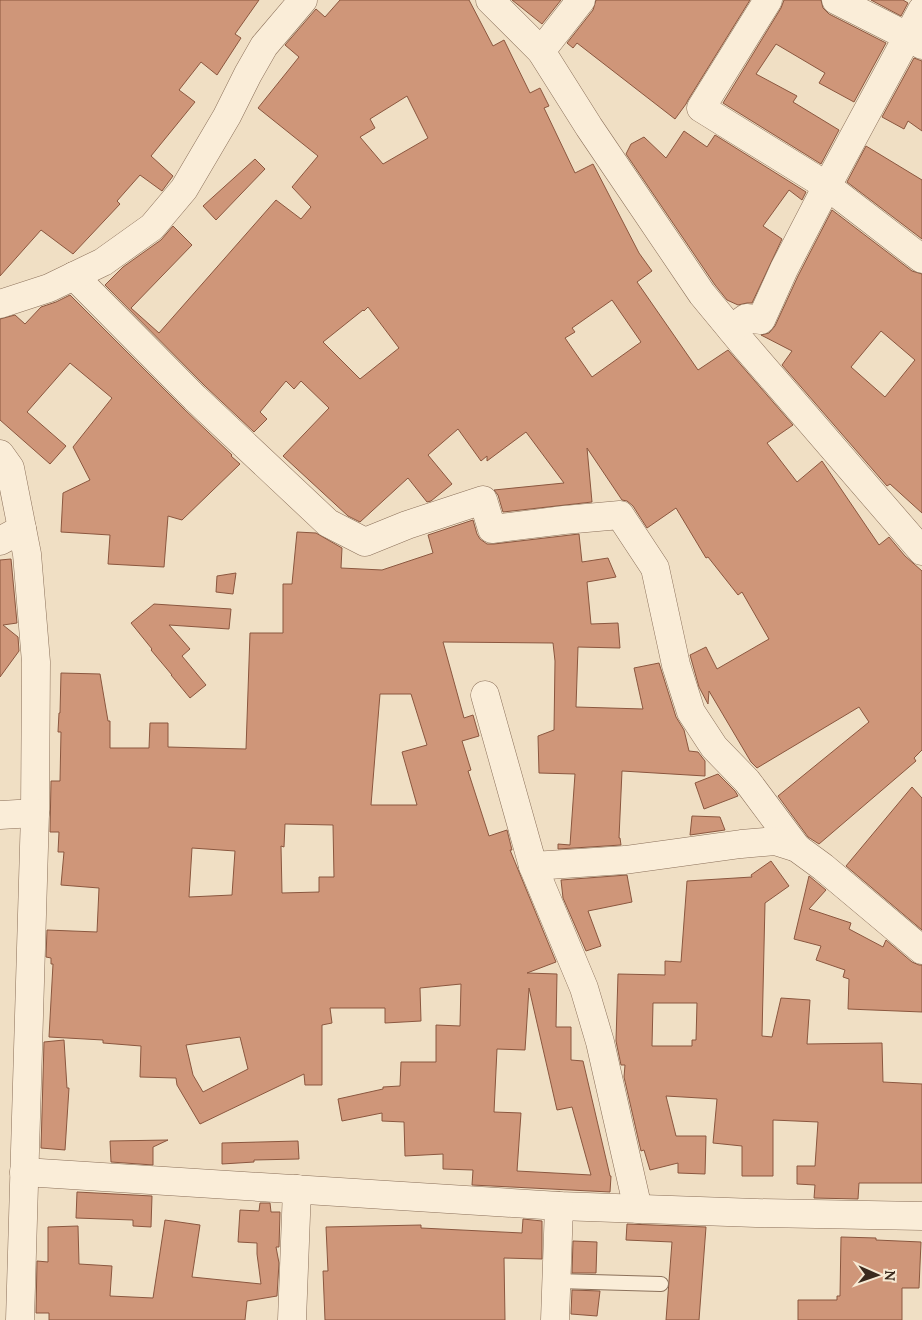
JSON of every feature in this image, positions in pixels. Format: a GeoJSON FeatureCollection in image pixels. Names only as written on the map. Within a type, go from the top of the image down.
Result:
{"type":"FeatureCollection","features":[{"type":"Feature","properties":{"kind":"street"},"geometry":{"type":"LineString","coordinates":[[0,304],[49,288],[103,262],[152,227],[184,189],[227,116],[264,46],[303,0]]}},
{"type":"Feature","properties":{"kind":"street"},"geometry":{"type":"LineString","coordinates":[[490,0],[541,51],[589,127],[702,294],[918,539]]}},
{"type":"Feature","properties":{"kind":"street"},"geometry":{"type":"LineString","coordinates":[[541,51],[581,0]]}},
{"type":"Feature","properties":{"kind":"street"},"geometry":{"type":"LineString","coordinates":[[768,0],[701,108],[827,186],[922,259]]}},
{"type":"Feature","properties":{"kind":"street"},"geometry":{"type":"LineString","coordinates":[[836,0],[915,41]]}},
{"type":"Feature","properties":{"kind":"street"},"geometry":{"type":"LineString","coordinates":[[731,329],[746,318],[760,320],[827,186],[915,41],[922,10]]}},
{"type":"Feature","properties":{"kind":"street"},"geometry":{"type":"LineString","coordinates":[[74,276],[195,398],[328,523],[365,542],[407,525],[483,500],[492,529],[564,520],[620,516],[655,568],[676,665],[691,712],[714,747],[747,781],[797,848],[823,867],[922,950]]}},
{"type":"Feature","properties":{"kind":"street"},"geometry":{"type":"LineString","coordinates":[[0,454],[10,468],[11,535],[27,554],[36,662],[35,814],[20,1320]]}},
{"type":"Feature","properties":{"kind":"street"},"geometry":{"type":"LineString","coordinates":[[485,695],[533,866],[584,988],[600,1042],[638,1209]]}},
{"type":"Feature","properties":{"kind":"street"},"geometry":{"type":"LineString","coordinates":[[0,815],[35,814]]}},
{"type":"Feature","properties":{"kind":"street"},"geometry":{"type":"LineString","coordinates":[[533,866],[625,860],[758,842],[775,841],[797,848]]}},
{"type":"Feature","properties":{"kind":"street"},"geometry":{"type":"LineString","coordinates":[[24,1172],[559,1206],[922,1216]]}},
{"type":"Feature","properties":{"kind":"street"},"geometry":{"type":"LineString","coordinates":[[292,1320],[297,1189]]}},
{"type":"Feature","properties":{"kind":"street"},"geometry":{"type":"LineString","coordinates":[[556,1320],[559,1206]]}},
{"type":"Feature","properties":{"kind":"lane"},"geometry":{"type":"LineString","coordinates":[[557,1282],[661,1284]]}},
{"type":"Feature","properties":{"kind":"building"},"geometry":{"type":"Polygon","coordinates":[[[0,0],[259,0],[235,34],[241,38],[217,75],[201,62],[179,90],[195,102],[151,156],[173,176],[162,191],[140,175],[117,201],[120,204],[73,254],[41,230],[0,276],[0,0]]]}},
{"type":"Feature","properties":{"kind":"building"},"geometry":{"type":"Polygon","coordinates":[[[340,0],[469,0],[493,46],[504,40],[530,93],[540,88],[549,106],[544,108],[575,173],[593,164],[639,253],[652,271],[637,282],[698,370],[728,350],[793,425],[767,443],[797,482],[822,461],[879,545],[889,537],[905,556],[922,571],[922,750],[914,758],[916,761],[819,844],[808,837],[778,796],[869,722],[859,707],[757,768],[751,762],[709,691],[708,704],[699,687],[690,655],[706,647],[717,669],[769,639],[742,592],[738,595],[708,557],[706,558],[676,508],[647,528],[633,506],[627,501],[622,500],[587,448],[592,502],[503,512],[498,495],[494,490],[564,483],[526,432],[487,461],[487,456],[481,461],[458,429],[428,455],[452,484],[431,501],[427,502],[408,478],[360,522],[348,516],[283,456],[329,408],[301,381],[294,389],[286,381],[260,412],[267,419],[254,432],[206,387],[105,285],[123,267],[161,240],[173,226],[192,245],[131,308],[159,333],[276,200],[301,219],[311,207],[292,187],[318,156],[258,108],[299,57],[285,45],[316,9],[325,17],[340,0]],[[407,96],[370,119],[375,128],[360,137],[383,164],[428,138],[407,96]],[[612,300],[572,328],[575,332],[565,338],[592,377],[641,342],[612,300]],[[368,307],[323,342],[360,379],[399,348],[368,307]]]}},
{"type":"Feature","properties":{"kind":"building"},"geometry":{"type":"Polygon","coordinates":[[[512,0],[561,0],[542,24],[512,0]]]}},
{"type":"Feature","properties":{"kind":"building"},"geometry":{"type":"Polygon","coordinates":[[[596,0],[750,0],[675,119],[577,43],[573,48],[567,43],[593,10],[596,0]]]}},
{"type":"Feature","properties":{"kind":"building"},"geometry":{"type":"Polygon","coordinates":[[[784,0],[821,0],[823,8],[829,14],[886,43],[854,102],[819,83],[825,73],[776,44],[756,74],[797,96],[793,102],[839,130],[821,164],[723,103],[784,0]]]}},
{"type":"Feature","properties":{"kind":"building"},"geometry":{"type":"Polygon","coordinates":[[[871,0],[903,0],[908,3],[901,16],[871,0]]]}},
{"type":"Feature","properties":{"kind":"building"},"geometry":{"type":"Polygon","coordinates":[[[914,58],[922,61],[922,131],[908,121],[904,129],[882,117],[914,58]]]}},
{"type":"Feature","properties":{"kind":"building"},"geometry":{"type":"Polygon","coordinates":[[[684,131],[707,147],[715,135],[806,192],[802,200],[789,190],[763,226],[782,239],[752,303],[738,305],[727,300],[626,154],[631,144],[644,137],[666,158],[684,131]]]}},
{"type":"Feature","properties":{"kind":"building"},"geometry":{"type":"Polygon","coordinates":[[[866,146],[922,180],[922,239],[847,182],[866,146]]]}},
{"type":"Feature","properties":{"kind":"building"},"geometry":{"type":"Polygon","coordinates":[[[255,159],[265,169],[216,220],[203,206],[255,159]]]}},
{"type":"Feature","properties":{"kind":"building"},"geometry":{"type":"Polygon","coordinates":[[[832,210],[912,271],[922,274],[922,513],[890,484],[887,486],[782,365],[792,351],[761,335],[769,333],[775,326],[832,210]],[[881,331],[851,367],[885,397],[915,360],[881,331]]]}},
{"type":"Feature","properties":{"kind":"building"},"geometry":{"type":"Polygon","coordinates":[[[70,295],[240,464],[182,520],[168,516],[164,567],[108,564],[110,535],[61,532],[63,493],[90,480],[73,447],[112,398],[70,363],[27,412],[66,446],[50,464],[0,420],[0,319],[15,315],[25,324],[41,307],[70,295]]]}},
{"type":"Feature","properties":{"kind":"building"},"geometry":{"type":"Polygon","coordinates":[[[473,520],[477,534],[487,544],[579,534],[582,562],[608,558],[616,577],[587,582],[591,624],[618,623],[620,648],[578,647],[576,707],[643,709],[634,668],[659,663],[676,717],[684,730],[689,751],[698,752],[705,761],[705,776],[622,771],[619,838],[621,845],[558,849],[558,844],[570,845],[575,774],[539,773],[538,736],[554,730],[555,661],[553,643],[443,642],[464,718],[473,715],[479,736],[462,741],[471,770],[468,771],[489,836],[507,830],[512,850],[510,850],[556,962],[527,973],[557,974],[556,1027],[571,1027],[571,1060],[583,1061],[611,1176],[610,1192],[472,1185],[473,1170],[443,1169],[443,1154],[405,1156],[404,1122],[382,1121],[382,1113],[342,1121],[338,1099],[383,1089],[383,1087],[400,1086],[401,1062],[436,1062],[436,1025],[460,1026],[461,984],[420,988],[421,1021],[385,1023],[385,1008],[330,1008],[332,1023],[322,1025],[322,1085],[305,1085],[304,1074],[200,1124],[177,1085],[176,1078],[140,1077],[141,1046],[103,1043],[103,1040],[49,1037],[53,964],[51,964],[51,958],[46,957],[47,930],[97,932],[99,888],[61,885],[64,852],[58,852],[59,832],[50,832],[51,781],[60,781],[61,732],[58,732],[61,673],[100,674],[108,721],[110,721],[110,748],[149,748],[150,723],[168,723],[168,747],[246,749],[250,633],[283,633],[283,584],[292,584],[297,532],[316,533],[342,548],[341,568],[382,570],[433,553],[428,535],[473,520]],[[380,694],[371,805],[417,805],[402,752],[427,745],[411,694],[380,694]],[[285,824],[284,847],[281,846],[282,893],[319,892],[319,877],[334,877],[333,825],[285,824]],[[192,848],[189,897],[232,895],[235,851],[192,848]],[[529,988],[525,1050],[497,1049],[494,1112],[521,1113],[517,1171],[591,1175],[572,1107],[557,1110],[529,988]],[[240,1037],[186,1045],[193,1075],[203,1092],[248,1069],[240,1037]]]}},
{"type":"Feature","properties":{"kind":"building"},"geometry":{"type":"Polygon","coordinates":[[[11,559],[17,623],[3,625],[18,637],[19,651],[0,677],[0,560],[11,559]]]}},
{"type":"Feature","properties":{"kind":"building"},"geometry":{"type":"Polygon","coordinates":[[[236,573],[233,594],[216,592],[217,576],[236,573]]]}},
{"type":"Feature","properties":{"kind":"building"},"geometry":{"type":"Polygon","coordinates":[[[154,604],[231,609],[229,629],[169,625],[190,649],[182,656],[206,685],[190,698],[131,623],[154,604]]]}},
{"type":"Feature","properties":{"kind":"building"},"geometry":{"type":"Polygon","coordinates":[[[718,774],[738,796],[704,809],[695,783],[718,774]]]}},
{"type":"Feature","properties":{"kind":"building"},"geometry":{"type":"Polygon","coordinates":[[[912,787],[922,798],[922,930],[846,866],[912,787]]]}},
{"type":"Feature","properties":{"kind":"building"},"geometry":{"type":"Polygon","coordinates":[[[692,816],[720,817],[725,830],[690,835],[692,816]]]}},
{"type":"Feature","properties":{"kind":"building"},"geometry":{"type":"Polygon","coordinates":[[[771,861],[789,886],[765,903],[762,1036],[772,1037],[781,998],[810,1000],[807,1044],[882,1043],[883,1082],[922,1084],[922,1183],[859,1183],[858,1199],[814,1198],[815,1185],[797,1184],[797,1166],[815,1166],[818,1122],[773,1120],[773,1176],[742,1176],[742,1146],[713,1143],[717,1099],[666,1096],[676,1136],[706,1136],[705,1174],[678,1173],[678,1163],[650,1170],[644,1150],[641,1151],[624,1077],[625,1065],[621,1065],[616,1041],[618,974],[665,975],[665,961],[681,962],[687,881],[752,877],[751,875],[771,861]],[[653,1003],[652,1046],[692,1046],[692,1040],[696,1040],[697,1003],[653,1003]]]}},
{"type":"Feature","properties":{"kind":"building"},"geometry":{"type":"Polygon","coordinates":[[[627,875],[632,902],[588,911],[601,946],[586,951],[563,898],[561,880],[627,875]]]}},
{"type":"Feature","properties":{"kind":"building"},"geometry":{"type":"Polygon","coordinates":[[[809,876],[826,890],[809,909],[851,923],[849,929],[883,947],[886,940],[912,962],[922,965],[922,1012],[848,1009],[849,979],[843,977],[845,970],[816,960],[821,946],[794,939],[809,876]]]}},
{"type":"Feature","properties":{"kind":"building"},"geometry":{"type":"Polygon","coordinates":[[[64,1040],[67,1088],[69,1088],[65,1150],[41,1148],[44,1042],[64,1040]]]}},
{"type":"Feature","properties":{"kind":"building"},"geometry":{"type":"Polygon","coordinates":[[[168,1140],[153,1147],[153,1165],[111,1162],[110,1141],[168,1140]]]}},
{"type":"Feature","properties":{"kind":"building"},"geometry":{"type":"Polygon","coordinates":[[[298,1141],[299,1159],[254,1160],[254,1162],[222,1164],[222,1143],[298,1141]]]}},
{"type":"Feature","properties":{"kind":"building"},"geometry":{"type":"Polygon","coordinates":[[[77,1192],[152,1196],[151,1227],[133,1226],[133,1220],[76,1218],[77,1192]]]}},
{"type":"Feature","properties":{"kind":"building"},"geometry":{"type":"Polygon","coordinates":[[[260,1203],[270,1203],[271,1212],[280,1212],[279,1247],[276,1247],[279,1263],[277,1296],[247,1301],[245,1320],[49,1320],[49,1313],[36,1313],[37,1261],[48,1262],[48,1227],[78,1226],[79,1264],[112,1266],[110,1296],[153,1298],[165,1220],[200,1225],[192,1277],[261,1284],[257,1243],[238,1242],[240,1210],[259,1211],[260,1203]]]}},
{"type":"Feature","properties":{"kind":"building"},"geometry":{"type":"Polygon","coordinates":[[[523,1219],[542,1221],[542,1259],[504,1258],[505,1320],[325,1320],[323,1271],[328,1271],[326,1227],[421,1225],[421,1228],[522,1233],[523,1219]]]}},
{"type":"Feature","properties":{"kind":"building"},"geometry":{"type":"Polygon","coordinates":[[[627,1224],[706,1227],[699,1320],[666,1320],[672,1242],[626,1240],[627,1224]]]}},
{"type":"Feature","properties":{"kind":"building"},"geometry":{"type":"Polygon","coordinates":[[[841,1237],[921,1242],[919,1288],[902,1288],[902,1320],[798,1320],[798,1300],[837,1300],[837,1296],[840,1296],[841,1237]]]}},
{"type":"Feature","properties":{"kind":"building"},"geometry":{"type":"Polygon","coordinates":[[[573,1241],[597,1242],[596,1273],[572,1273],[573,1241]]]}},
{"type":"Feature","properties":{"kind":"building"},"geometry":{"type":"Polygon","coordinates":[[[572,1290],[600,1291],[597,1316],[571,1314],[572,1290]]]}}]}
